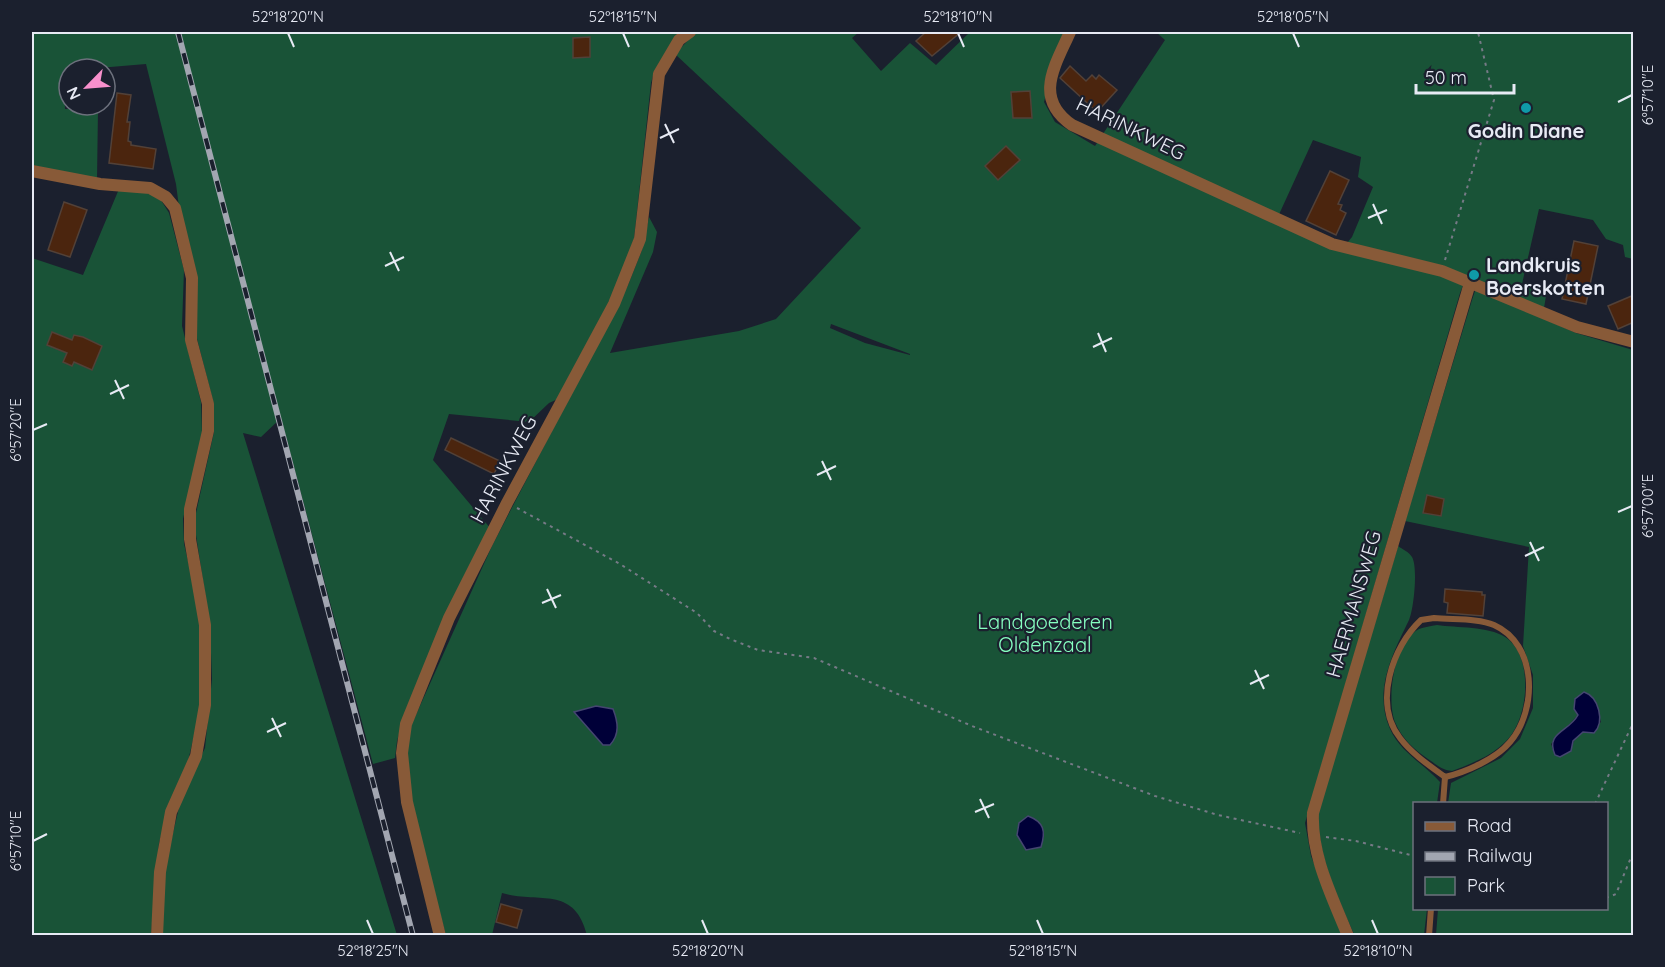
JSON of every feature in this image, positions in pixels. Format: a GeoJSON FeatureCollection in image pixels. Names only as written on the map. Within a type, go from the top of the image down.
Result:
{"type":"FeatureCollection","features":[{"type":"Feature","properties":{"kind":"street","name":"HARINKWEG"},"geometry":{"type":"LineString","coordinates":[[440,936],[407,802],[402,753],[406,724],[449,618],[507,502],[614,304],[640,239],[659,74],[679,40],[690,32]]}},
{"type":"Feature","properties":{"kind":"street","name":"HARINKWEG"},"geometry":{"type":"LineString","coordinates":[[1070,32],[1052,74],[1049,90],[1062,118],[1332,244],[1442,271]]}},
{"type":"Feature","properties":{"kind":"street"},"geometry":{"type":"LineString","coordinates":[[32,171],[100,184],[150,188],[166,197],[175,208],[192,278],[191,340],[208,404],[208,431],[190,509],[190,539],[205,625],[205,705],[196,756],[171,812],[160,872],[157,936]]}},
{"type":"Feature","properties":{"kind":"street"},"geometry":{"type":"LineString","coordinates":[[1442,271],[1577,327],[1634,342]]}},
{"type":"Feature","properties":{"kind":"street","name":"HAERMANSWEG"},"geometry":{"type":"LineString","coordinates":[[1348,936],[1323,875],[1312,836],[1312,813],[1470,284]]}},
{"type":"Feature","properties":{"kind":"lane"},"geometry":{"type":"LineString","coordinates":[[1434,618],[1492,624],[1517,643],[1524,658],[1529,679],[1527,704],[1520,725],[1510,742],[1475,765],[1445,777],[1399,737],[1389,718],[1387,697],[1390,674],[1400,646],[1421,620],[1434,618]]}},
{"type":"Feature","properties":{"kind":"lane"},"geometry":{"type":"LineString","coordinates":[[1443,802],[1445,777]]}},
{"type":"Feature","properties":{"kind":"lane"},"geometry":{"type":"LineString","coordinates":[[1428,936],[1431,910]]}},
{"type":"Feature","properties":{"kind":"path"},"geometry":{"type":"LineString","coordinates":[[1442,271],[1494,100],[1478,32]]}},
{"type":"Feature","properties":{"kind":"path"},"geometry":{"type":"LineString","coordinates":[[507,502],[620,564],[697,613],[714,631],[758,650],[814,658],[972,726],[1155,796],[1218,815],[1312,836],[1356,841],[1413,856]]}},
{"type":"Feature","properties":{"kind":"path"},"geometry":{"type":"LineString","coordinates":[[1596,802],[1634,721]]}},
{"type":"Feature","properties":{"kind":"path"},"geometry":{"type":"LineString","coordinates":[[1608,897],[1616,894],[1634,850]]}},
{"type":"Feature","properties":{"kind":"green space"},"geometry":{"type":"Polygon","coordinates":[[[32,32],[682,32],[654,72],[651,83],[634,239],[613,296],[560,398],[549,403],[529,422],[449,414],[433,460],[491,529],[407,707],[397,741],[395,758],[373,764],[281,418],[261,437],[243,433],[397,935],[162,935],[163,875],[182,795],[205,748],[212,679],[210,626],[194,522],[214,432],[214,405],[195,331],[176,184],[146,64],[117,66],[117,57],[57,57],[57,117],[98,117],[97,180],[32,165],[32,32]]]}},
{"type":"Feature","properties":{"kind":"green space","name":"Landgoederen Oldenzaal"},"geometry":{"type":"Polygon","coordinates":[[[696,32],[859,32],[852,38],[881,71],[910,43],[936,65],[970,32],[1068,32],[1052,71],[1044,102],[1055,122],[1095,146],[1165,40],[1156,32],[1633,32],[1633,259],[1625,257],[1623,245],[1606,239],[1593,220],[1539,209],[1522,284],[1546,296],[1544,308],[1466,278],[1460,293],[1305,823],[1311,856],[1343,935],[587,935],[574,909],[564,903],[554,899],[502,893],[492,935],[446,935],[411,805],[407,752],[410,728],[492,546],[628,285],[642,250],[649,217],[657,232],[653,252],[610,353],[739,331],[776,319],[861,228],[675,54],[696,32]],[[1313,140],[1276,221],[1347,243],[1352,237],[1373,187],[1358,177],[1361,157],[1313,140]],[[831,324],[830,328],[865,343],[910,355],[910,354],[831,324]]]}},
{"type":"Feature","properties":{"kind":"green space"},"geometry":{"type":"Polygon","coordinates":[[[119,189],[140,191],[159,197],[169,213],[184,270],[182,326],[201,402],[202,433],[183,519],[184,544],[198,603],[202,702],[188,761],[159,843],[151,935],[32,936],[32,258],[83,275],[119,189]]]}},
{"type":"Feature","properties":{"kind":"green space"},"geometry":{"type":"Polygon","coordinates":[[[1479,290],[1576,333],[1633,350],[1633,935],[1436,935],[1438,910],[1608,910],[1608,802],[1448,802],[1451,783],[1501,758],[1520,739],[1533,708],[1533,675],[1523,646],[1529,547],[1405,521],[1475,291],[1479,290]],[[1595,701],[1578,715],[1551,744],[1555,755],[1560,757],[1571,751],[1580,733],[1583,731],[1588,733],[1601,722],[1595,701]]]}},
{"type":"Feature","properties":{"kind":"green space"},"geometry":{"type":"Polygon","coordinates":[[[1398,546],[1411,555],[1414,562],[1414,598],[1411,615],[1387,673],[1384,687],[1385,715],[1394,737],[1440,782],[1437,802],[1413,802],[1413,910],[1427,910],[1424,935],[1355,936],[1335,891],[1325,861],[1318,813],[1398,546]]]}},
{"type":"Feature","properties":{"kind":"green space"},"geometry":{"type":"Polygon","coordinates":[[[1437,625],[1498,633],[1514,646],[1521,657],[1524,671],[1524,701],[1515,729],[1508,739],[1490,754],[1452,771],[1437,765],[1409,743],[1401,734],[1392,712],[1394,671],[1403,645],[1410,635],[1419,629],[1437,625]]]}},
{"type":"Feature","properties":{"kind":"shaded area"},"geometry":{"type":"Polygon","coordinates":[[[1584,692],[1597,704],[1600,717],[1597,728],[1594,733],[1583,732],[1573,741],[1571,751],[1560,757],[1555,755],[1553,741],[1578,715],[1574,709],[1575,699],[1584,692]]]}},
{"type":"Feature","properties":{"kind":"shaded area"},"geometry":{"type":"Polygon","coordinates":[[[596,706],[613,709],[617,728],[610,745],[603,745],[574,712],[596,706]]]}},
{"type":"Feature","properties":{"kind":"shaded area"},"geometry":{"type":"Polygon","coordinates":[[[1028,816],[1040,824],[1043,836],[1041,847],[1026,850],[1017,835],[1019,823],[1028,816]]]}},
{"type":"Feature","properties":{"kind":"building"},"geometry":{"type":"Polygon","coordinates":[[[926,32],[961,32],[932,56],[916,41],[926,32]]]}},
{"type":"Feature","properties":{"kind":"building"},"geometry":{"type":"Polygon","coordinates":[[[590,37],[590,57],[573,58],[573,38],[590,37]]]}},
{"type":"Feature","properties":{"kind":"building"},"geometry":{"type":"Polygon","coordinates":[[[1070,66],[1086,81],[1092,75],[1096,79],[1099,75],[1117,90],[1097,112],[1060,78],[1070,66]]]}},
{"type":"Feature","properties":{"kind":"building"},"geometry":{"type":"Polygon","coordinates":[[[1030,91],[1032,118],[1013,118],[1011,92],[1030,91]]]}},
{"type":"Feature","properties":{"kind":"building"},"geometry":{"type":"Polygon","coordinates":[[[117,93],[131,95],[127,122],[130,122],[128,141],[131,145],[156,149],[153,169],[109,163],[114,117],[117,117],[117,93]]]}},
{"type":"Feature","properties":{"kind":"building"},"geometry":{"type":"Polygon","coordinates":[[[1006,146],[1020,160],[998,180],[985,166],[1006,146]]]}},
{"type":"Feature","properties":{"kind":"building"},"geometry":{"type":"Polygon","coordinates":[[[1330,171],[1349,180],[1338,204],[1342,205],[1340,210],[1346,213],[1336,235],[1306,221],[1330,171]]]}},
{"type":"Feature","properties":{"kind":"building"},"geometry":{"type":"Polygon","coordinates":[[[64,202],[87,210],[70,257],[48,250],[64,202]]]}},
{"type":"Feature","properties":{"kind":"building"},"geometry":{"type":"Polygon","coordinates":[[[1574,241],[1598,246],[1586,304],[1562,299],[1574,241]]]}},
{"type":"Feature","properties":{"kind":"building"},"geometry":{"type":"Polygon","coordinates":[[[1634,295],[1634,322],[1618,329],[1608,306],[1634,295]]]}},
{"type":"Feature","properties":{"kind":"building"},"geometry":{"type":"Polygon","coordinates":[[[52,332],[72,340],[74,335],[83,337],[102,346],[92,370],[74,362],[72,366],[63,362],[67,353],[47,345],[52,332]]]}},
{"type":"Feature","properties":{"kind":"building"},"geometry":{"type":"Polygon","coordinates":[[[451,438],[500,461],[494,474],[445,450],[451,438]]]}},
{"type":"Feature","properties":{"kind":"building"},"geometry":{"type":"Polygon","coordinates":[[[1427,495],[1444,499],[1441,516],[1423,513],[1427,495]]]}},
{"type":"Feature","properties":{"kind":"building"},"geometry":{"type":"Polygon","coordinates":[[[1445,589],[1482,592],[1482,595],[1485,595],[1483,616],[1447,613],[1448,603],[1444,602],[1445,589]]]}},
{"type":"Feature","properties":{"kind":"building"},"geometry":{"type":"Polygon","coordinates":[[[501,904],[522,910],[517,928],[496,922],[501,904]]]}},
{"type":"Feature","properties":{"kind":"railway"},"geometry":{"type":"LineString","coordinates":[[178,32],[413,936]]}},
{"type":"Feature","properties":{"kind":"place","name":"Godin Diane"},"geometry":{"type":"Point","coordinates":[1526,108]}},
{"type":"Feature","properties":{"kind":"place","name":"Landkruis Boerskotten"},"geometry":{"type":"Point","coordinates":[1474,275]}}]}
